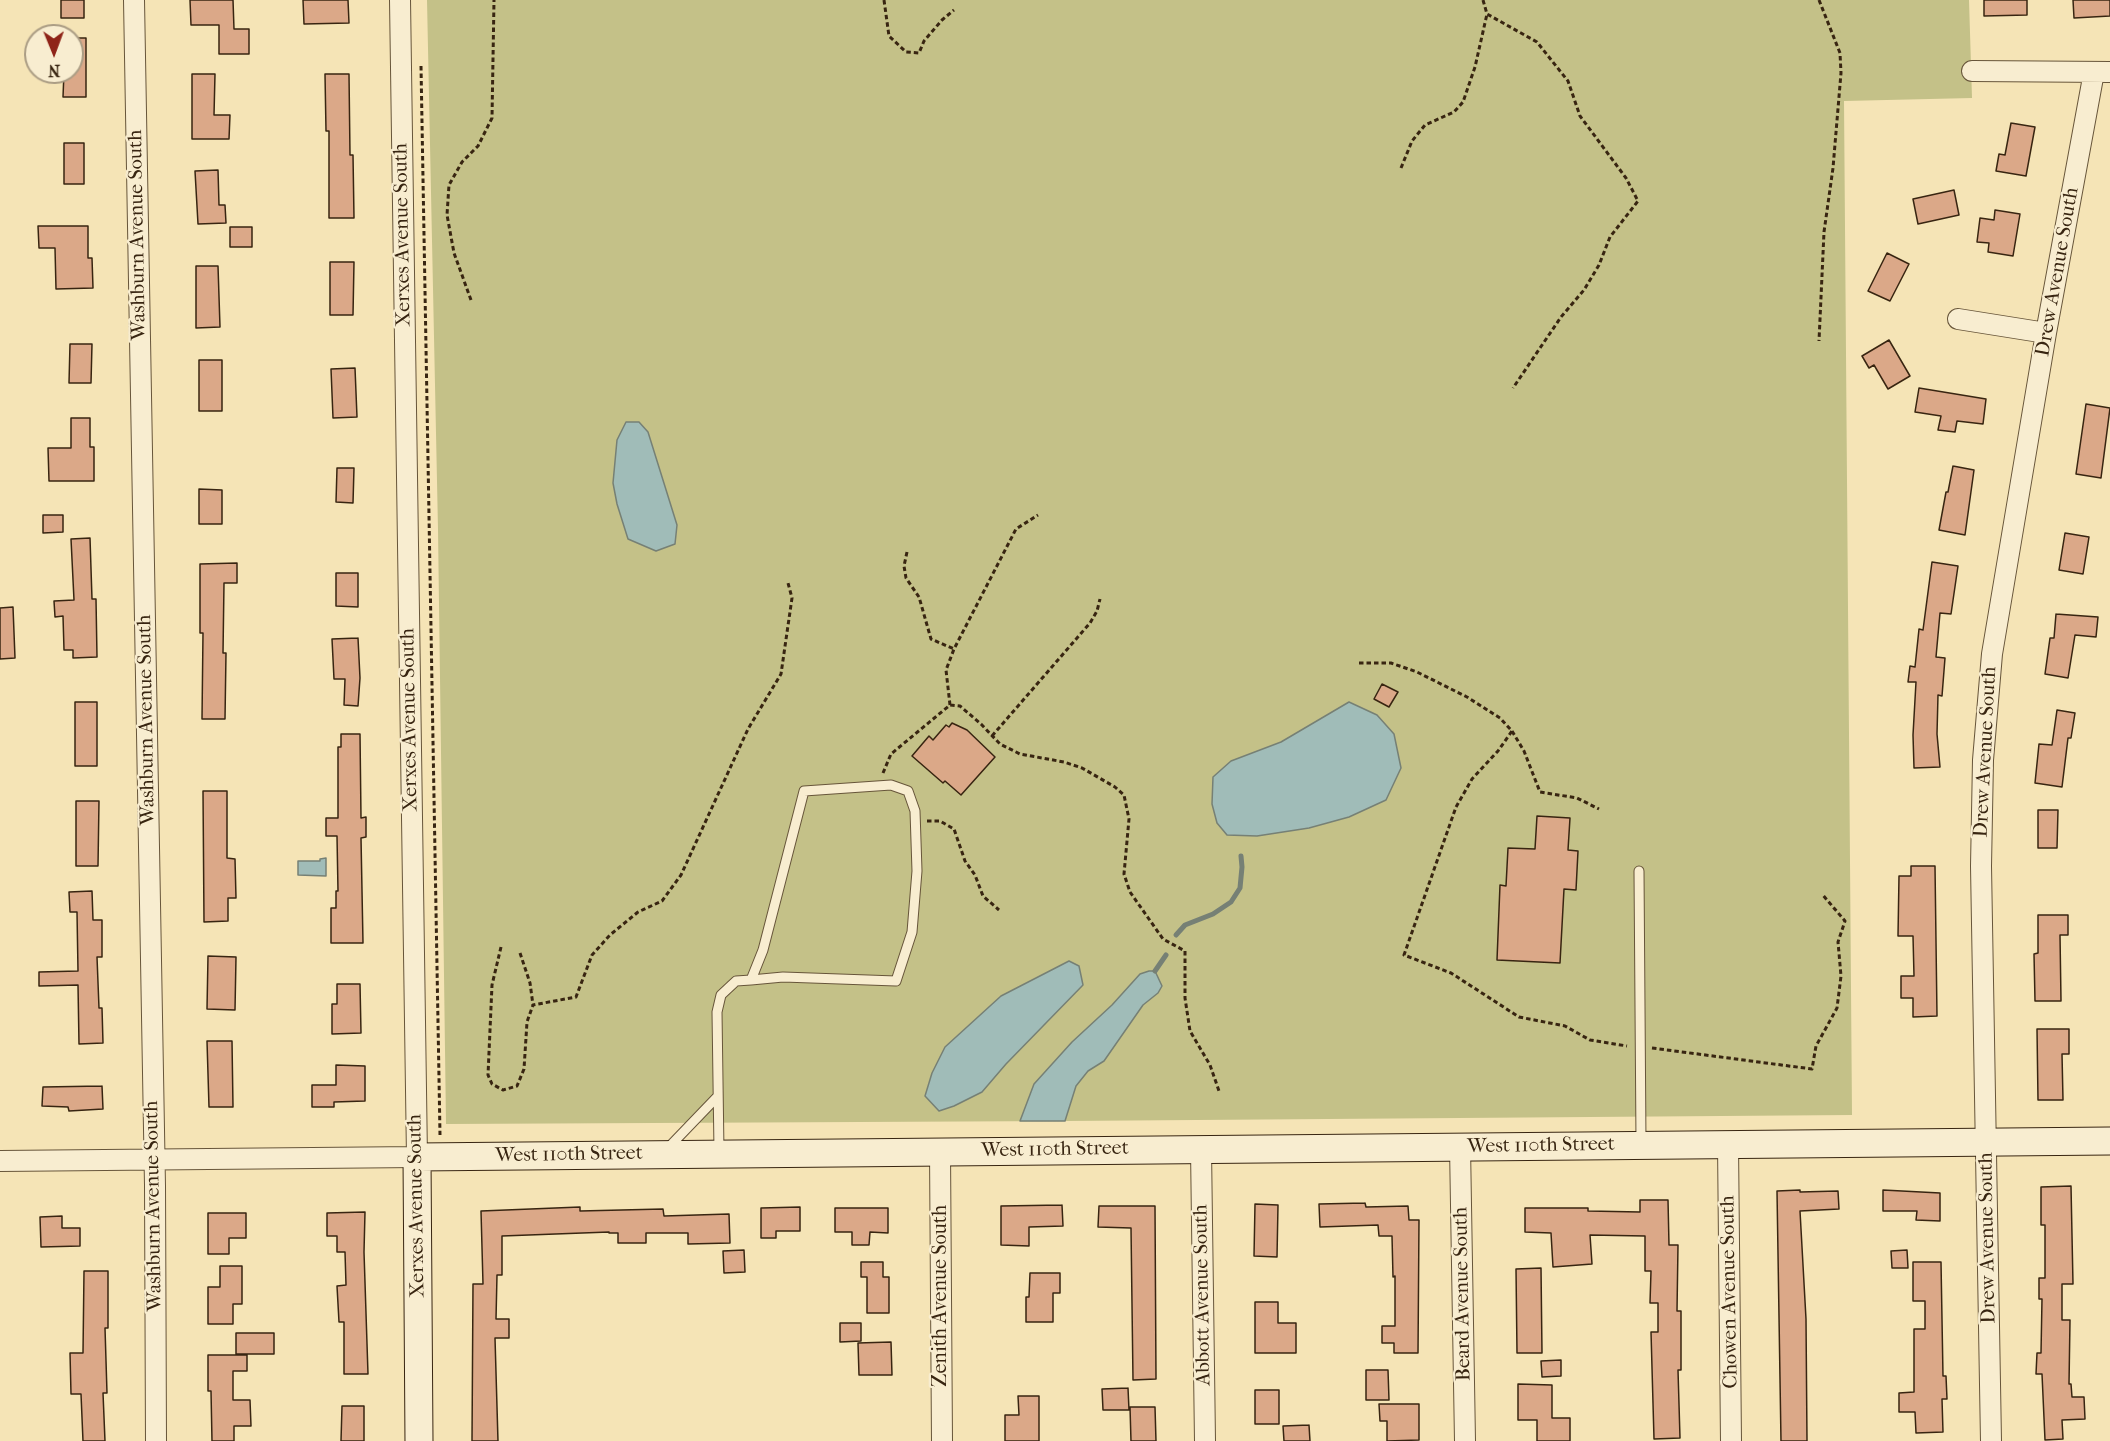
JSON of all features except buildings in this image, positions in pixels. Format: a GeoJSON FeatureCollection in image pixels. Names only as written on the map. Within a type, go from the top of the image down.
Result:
{"type":"FeatureCollection","features":[{"type":"Feature","properties":{"kind":"street","name":"Washburn Avenue South"},"geometry":{"type":"LineString","coordinates":[[134,0],[154,1159],[156,1441]]}},
{"type":"Feature","properties":{"kind":"street","name":"Xerxes Avenue South"},"geometry":{"type":"LineString","coordinates":[[400,0],[419,1441]]}},
{"type":"Feature","properties":{"kind":"street"},"geometry":{"type":"LineString","coordinates":[[1972,71],[2102,72]]}},
{"type":"Feature","properties":{"kind":"street","name":"Drew Avenue South"},"geometry":{"type":"LineString","coordinates":[[1991,1441],[1981,866],[1983,760],[1992,654],[2046,333],[2102,72]]}},
{"type":"Feature","properties":{"kind":"street"},"geometry":{"type":"LineString","coordinates":[[1958,318],[2046,333]]}},
{"type":"Feature","properties":{"kind":"street","name":"West 110th Street"},"geometry":{"type":"LineString","coordinates":[[0,1161],[2110,1140]]}},
{"type":"Feature","properties":{"kind":"street","name":"Chowen Avenue South"},"geometry":{"type":"LineString","coordinates":[[1728,1144],[1731,1441]]}},
{"type":"Feature","properties":{"kind":"street","name":"Beard Avenue South"},"geometry":{"type":"LineString","coordinates":[[1460,1146],[1465,1441]]}},
{"type":"Feature","properties":{"kind":"street","name":"Abbott Avenue South"},"geometry":{"type":"LineString","coordinates":[[1201,1149],[1205,1441]]}},
{"type":"Feature","properties":{"kind":"street","name":"Zenith Avenue South"},"geometry":{"type":"LineString","coordinates":[[940,1151],[942,1441]]}},
{"type":"Feature","properties":{"kind":"lane"},"geometry":{"type":"LineString","coordinates":[[719,1154],[717,1012],[721,995],[736,981],[751,980],[783,977],[896,981],[912,932],[917,871],[915,811],[908,792],[891,785],[804,791],[763,950],[751,980]]}},
{"type":"Feature","properties":{"kind":"lane"},"geometry":{"type":"LineString","coordinates":[[1639,871],[1641,1145]]}},
{"type":"Feature","properties":{"kind":"lane"},"geometry":{"type":"LineString","coordinates":[[662,1154],[718,1096]]}},
{"type":"Feature","properties":{"kind":"path"},"geometry":{"type":"LineString","coordinates":[[471,300],[454,253],[447,215],[449,185],[462,162],[478,146],[492,118],[494,0]]}},
{"type":"Feature","properties":{"kind":"path"},"geometry":{"type":"LineString","coordinates":[[884,0],[889,36],[906,52],[919,53],[924,41],[954,10]]}},
{"type":"Feature","properties":{"kind":"path"},"geometry":{"type":"LineString","coordinates":[[1401,168],[1412,141],[1425,125],[1454,112],[1463,102],[1475,67],[1487,14],[1484,0]]}},
{"type":"Feature","properties":{"kind":"path"},"geometry":{"type":"LineString","coordinates":[[1819,0],[1840,53],[1841,73],[1833,168],[1824,232],[1819,342]]}},
{"type":"Feature","properties":{"kind":"path"},"geometry":{"type":"LineString","coordinates":[[1487,14],[1537,42],[1568,81],[1580,116],[1626,178],[1638,201],[1610,237],[1599,265],[1584,290],[1561,317],[1513,388]]}},
{"type":"Feature","properties":{"kind":"path"},"geometry":{"type":"LineString","coordinates":[[421,55],[440,1135]]}},
{"type":"Feature","properties":{"kind":"path"},"geometry":{"type":"LineString","coordinates":[[950,705],[946,670],[954,649],[1016,529],[1038,514]]}},
{"type":"Feature","properties":{"kind":"path"},"geometry":{"type":"LineString","coordinates":[[907,552],[904,566],[906,578],[919,597],[931,639],[954,649]]}},
{"type":"Feature","properties":{"kind":"path"},"geometry":{"type":"LineString","coordinates":[[533,1005],[576,997],[592,955],[638,912],[662,901],[681,875],[748,729],[781,674],[792,598],[788,583]]}},
{"type":"Feature","properties":{"kind":"path"},"geometry":{"type":"LineString","coordinates":[[992,736],[1090,622],[1097,611],[1100,599]]}},
{"type":"Feature","properties":{"kind":"path"},"geometry":{"type":"LineString","coordinates":[[1359,663],[1391,663],[1417,672],[1467,697],[1500,718],[1512,730],[1524,751],[1540,792],[1577,798],[1599,809]]}},
{"type":"Feature","properties":{"kind":"path"},"geometry":{"type":"LineString","coordinates":[[884,786],[883,770],[891,754],[950,705],[960,706],[1000,744],[1020,754],[1064,762],[1082,768],[1115,787],[1124,795],[1129,819],[1124,874],[1130,892],[1163,939],[1185,951],[1185,999],[1190,1031],[1210,1065],[1219,1091]]}},
{"type":"Feature","properties":{"kind":"path"},"geometry":{"type":"LineString","coordinates":[[1512,730],[1498,751],[1472,779],[1456,807],[1404,955],[1451,973],[1519,1017],[1565,1026],[1590,1040],[1613,1046],[1641,1047],[1812,1069],[1816,1046],[1837,1008],[1841,976],[1838,942],[1845,921],[1822,894]]}},
{"type":"Feature","properties":{"kind":"path"},"geometry":{"type":"LineString","coordinates":[[915,821],[940,821],[954,829],[965,861],[975,875],[983,896],[999,910]]}},
{"type":"Feature","properties":{"kind":"path"},"geometry":{"type":"LineString","coordinates":[[501,947],[492,985],[488,1075],[492,1084],[503,1090],[517,1086],[524,1069],[526,1022],[533,1005],[530,983],[520,953]]}},
{"type":"Feature","properties":{"kind":"shaded area"},"geometry":{"type":"Polygon","coordinates":[[[427,0],[1969,0],[1972,98],[1844,101],[1852,1115],[446,1124],[438,529],[427,0]]]}},
{"type":"Feature","properties":{"kind":"water"},"geometry":{"type":"Polygon","coordinates":[[[626,422],[639,422],[648,432],[677,525],[675,544],[656,551],[628,539],[617,504],[613,483],[617,440],[626,422]]]}},
{"type":"Feature","properties":{"kind":"water"},"geometry":{"type":"Polygon","coordinates":[[[1349,702],[1377,715],[1394,734],[1401,768],[1386,800],[1349,817],[1309,828],[1257,836],[1227,835],[1217,823],[1212,804],[1213,777],[1231,761],[1281,742],[1349,702]]]}},
{"type":"Feature","properties":{"kind":"water"},"geometry":{"type":"Polygon","coordinates":[[[326,858],[326,876],[298,875],[298,861],[320,861],[326,858]]]}},
{"type":"Feature","properties":{"kind":"water"},"geometry":{"type":"Polygon","coordinates":[[[1069,961],[1079,966],[1083,985],[982,1092],[939,1111],[925,1096],[932,1073],[945,1047],[1001,996],[1069,961]]]}},
{"type":"Feature","properties":{"kind":"water"},"geometry":{"type":"Polygon","coordinates":[[[1155,971],[1162,986],[1158,993],[1143,1005],[1104,1061],[1088,1071],[1076,1086],[1065,1121],[1020,1121],[1034,1084],[1140,974],[1155,971]]]}},
{"type":"Feature","properties":{"kind":"waterway"},"geometry":{"type":"LineString","coordinates":[[1176,935],[1185,925],[1213,914],[1231,902],[1240,888],[1241,856]]}},
{"type":"Feature","properties":{"kind":"waterway"},"geometry":{"type":"LineString","coordinates":[[1155,971],[1166,955]]}}]}
